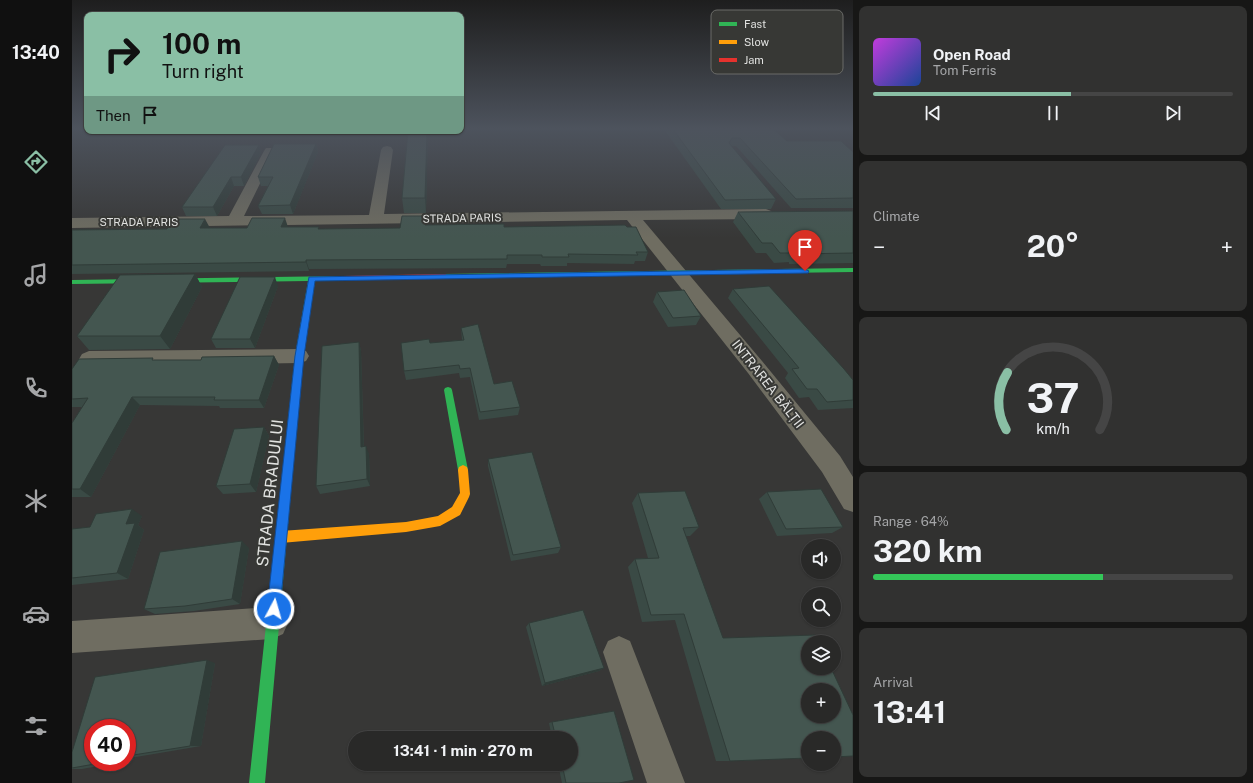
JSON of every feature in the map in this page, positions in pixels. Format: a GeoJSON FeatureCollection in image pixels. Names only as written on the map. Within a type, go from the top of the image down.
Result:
{"type":"FeatureCollection","features":[{"type":"Feature","properties":{"kind":"street"},"geometry":{"type":"LineString","coordinates":[[234,221],[263,165]]}},
{"type":"Feature","properties":{"kind":"street"},"geometry":{"type":"LineString","coordinates":[[376,219],[385,165]]}},
{"type":"Feature","properties":{"kind":"street","name":"STRADA PARIS"},"geometry":{"type":"LineString","coordinates":[[72,223],[777,214]]}},
{"type":"Feature","properties":{"kind":"street","name":"INTRAREA BĂLȚII"},"geometry":{"type":"LineString","coordinates":[[631,216],[755,367],[831,464],[853,500]]}},
{"type":"Feature","properties":{"kind":"street"},"geometry":{"type":"LineString","coordinates":[[72,282],[853,270]]}},
{"type":"Feature","properties":{"kind":"street","name":"STRADA BRADULUI"},"geometry":{"type":"LineString","coordinates":[[257,783],[300,356],[312,279]]}},
{"type":"Feature","properties":{"kind":"street"},"geometry":{"type":"LineString","coordinates":[[89,359],[300,356]]}},
{"type":"Feature","properties":{"kind":"street"},"geometry":{"type":"LineString","coordinates":[[281,537],[406,527],[440,521],[456,511],[464,494],[464,487],[462,461],[448,390]]}},
{"type":"Feature","properties":{"kind":"street"},"geometry":{"type":"LineString","coordinates":[[72,637],[272,623]]}},
{"type":"Feature","properties":{"kind":"street"},"geometry":{"type":"LineString","coordinates":[[619,652],[666,783]]}},
{"type":"Feature","properties":{"kind":"building"},"geometry":{"type":"Polygon","coordinates":[[[211,165],[248,165],[241,177],[231,177],[213,207],[182,207],[211,165]]]}},
{"type":"Feature","properties":{"kind":"building"},"geometry":{"type":"Polygon","coordinates":[[[264,165],[307,165],[290,205],[258,206],[273,177],[258,177],[264,165]]]}},
{"type":"Feature","properties":{"kind":"building"},"geometry":{"type":"Polygon","coordinates":[[[405,165],[426,165],[425,198],[402,198],[405,165]]]}},
{"type":"Feature","properties":{"kind":"building"},"geometry":{"type":"Polygon","coordinates":[[[699,165],[747,165],[776,199],[725,200],[699,165]]]}},
{"type":"Feature","properties":{"kind":"building"},"geometry":{"type":"Polygon","coordinates":[[[764,165],[853,165],[853,198],[796,199],[764,165]]]}},
{"type":"Feature","properties":{"kind":"building"},"geometry":{"type":"Polygon","coordinates":[[[853,211],[853,253],[795,254],[780,253],[772,243],[762,243],[738,212],[853,211]]]}},
{"type":"Feature","properties":{"kind":"building"},"geometry":{"type":"Polygon","coordinates":[[[402,216],[425,216],[425,225],[504,224],[504,227],[625,225],[627,227],[636,227],[648,252],[636,252],[638,255],[568,254],[569,257],[507,255],[507,259],[306,260],[306,262],[72,265],[72,230],[167,229],[173,219],[205,219],[200,228],[247,228],[252,218],[285,218],[281,227],[319,227],[318,229],[400,228],[402,216]]]}},
{"type":"Feature","properties":{"kind":"building"},"geometry":{"type":"Polygon","coordinates":[[[195,274],[160,336],[77,336],[120,275],[195,274]]]}},
{"type":"Feature","properties":{"kind":"building"},"geometry":{"type":"Polygon","coordinates":[[[240,277],[275,277],[250,339],[211,339],[240,277]]]}},
{"type":"Feature","properties":{"kind":"building"},"geometry":{"type":"Polygon","coordinates":[[[769,286],[853,380],[853,400],[827,402],[817,389],[807,389],[792,369],[799,368],[733,289],[769,286]]]}},
{"type":"Feature","properties":{"kind":"building"},"geometry":{"type":"Polygon","coordinates":[[[684,290],[701,316],[673,318],[657,292],[684,290]]]}},
{"type":"Feature","properties":{"kind":"building"},"geometry":{"type":"Polygon","coordinates":[[[478,324],[494,384],[512,381],[520,407],[480,412],[470,368],[460,369],[459,365],[404,371],[401,343],[429,339],[430,343],[464,340],[461,328],[478,324]]]}},
{"type":"Feature","properties":{"kind":"building"},"geometry":{"type":"Polygon","coordinates":[[[359,342],[361,447],[366,446],[367,479],[316,486],[322,346],[359,342]]]}},
{"type":"Feature","properties":{"kind":"building"},"geometry":{"type":"Polygon","coordinates":[[[274,356],[259,400],[214,400],[215,397],[132,397],[80,489],[72,489],[72,423],[88,398],[72,399],[72,369],[79,359],[153,358],[152,360],[201,360],[202,357],[274,356]]]}},
{"type":"Feature","properties":{"kind":"building"},"geometry":{"type":"Polygon","coordinates":[[[264,427],[250,484],[216,486],[234,429],[264,427]]]}},
{"type":"Feature","properties":{"kind":"building"},"geometry":{"type":"Polygon","coordinates":[[[532,452],[561,547],[513,555],[488,459],[532,452]]]}},
{"type":"Feature","properties":{"kind":"building"},"geometry":{"type":"Polygon","coordinates":[[[821,489],[843,527],[786,529],[767,492],[821,489]]]}},
{"type":"Feature","properties":{"kind":"building"},"geometry":{"type":"Polygon","coordinates":[[[685,491],[699,527],[683,528],[723,638],[801,635],[801,675],[834,675],[838,683],[801,683],[801,723],[841,723],[841,689],[853,715],[853,756],[841,757],[841,731],[801,731],[801,758],[730,761],[684,614],[651,615],[635,559],[659,558],[638,493],[685,491]]]}},
{"type":"Feature","properties":{"kind":"building"},"geometry":{"type":"Polygon","coordinates":[[[132,509],[126,524],[135,523],[117,573],[72,578],[72,529],[90,527],[96,514],[132,509]]]}},
{"type":"Feature","properties":{"kind":"building"},"geometry":{"type":"Polygon","coordinates":[[[242,541],[232,599],[185,606],[144,609],[160,552],[242,541]]]}},
{"type":"Feature","properties":{"kind":"building"},"geometry":{"type":"Polygon","coordinates":[[[583,610],[604,668],[545,683],[529,623],[583,610]]]}},
{"type":"Feature","properties":{"kind":"building"},"geometry":{"type":"Polygon","coordinates":[[[207,660],[190,746],[136,755],[136,719],[84,719],[84,766],[72,768],[72,752],[95,677],[207,660]]]}},
{"type":"Feature","properties":{"kind":"building"},"geometry":{"type":"Polygon","coordinates":[[[614,711],[634,780],[619,783],[566,783],[563,771],[578,771],[578,731],[554,731],[552,722],[614,711]]]}},
{"type":"Feature","properties":{"kind":"traffic: fast"},"geometry":{"type":"LineString","coordinates":[[443,276],[853,270]]}},
{"type":"Feature","properties":{"kind":"traffic: fast"},"geometry":{"type":"LineString","coordinates":[[72,282],[343,278]]}},
{"type":"Feature","properties":{"kind":"traffic: fast"},"geometry":{"type":"LineString","coordinates":[[257,783],[299,356],[312,279]]}},
{"type":"Feature","properties":{"kind":"traffic: fast"},"geometry":{"type":"LineString","coordinates":[[448,390],[463,470]]}},
{"type":"Feature","properties":{"kind":"traffic: slow"},"geometry":{"type":"LineString","coordinates":[[281,537],[406,527],[440,521],[456,511],[465,494],[463,470]]}},
{"type":"Feature","properties":{"kind":"traffic: jam"},"geometry":{"type":"LineString","coordinates":[[343,278],[443,276]]}},
{"type":"Feature","properties":{"kind":"route"},"geometry":{"type":"LineString","coordinates":[[274,609],[300,356],[312,279],[805,271]]}}]}
